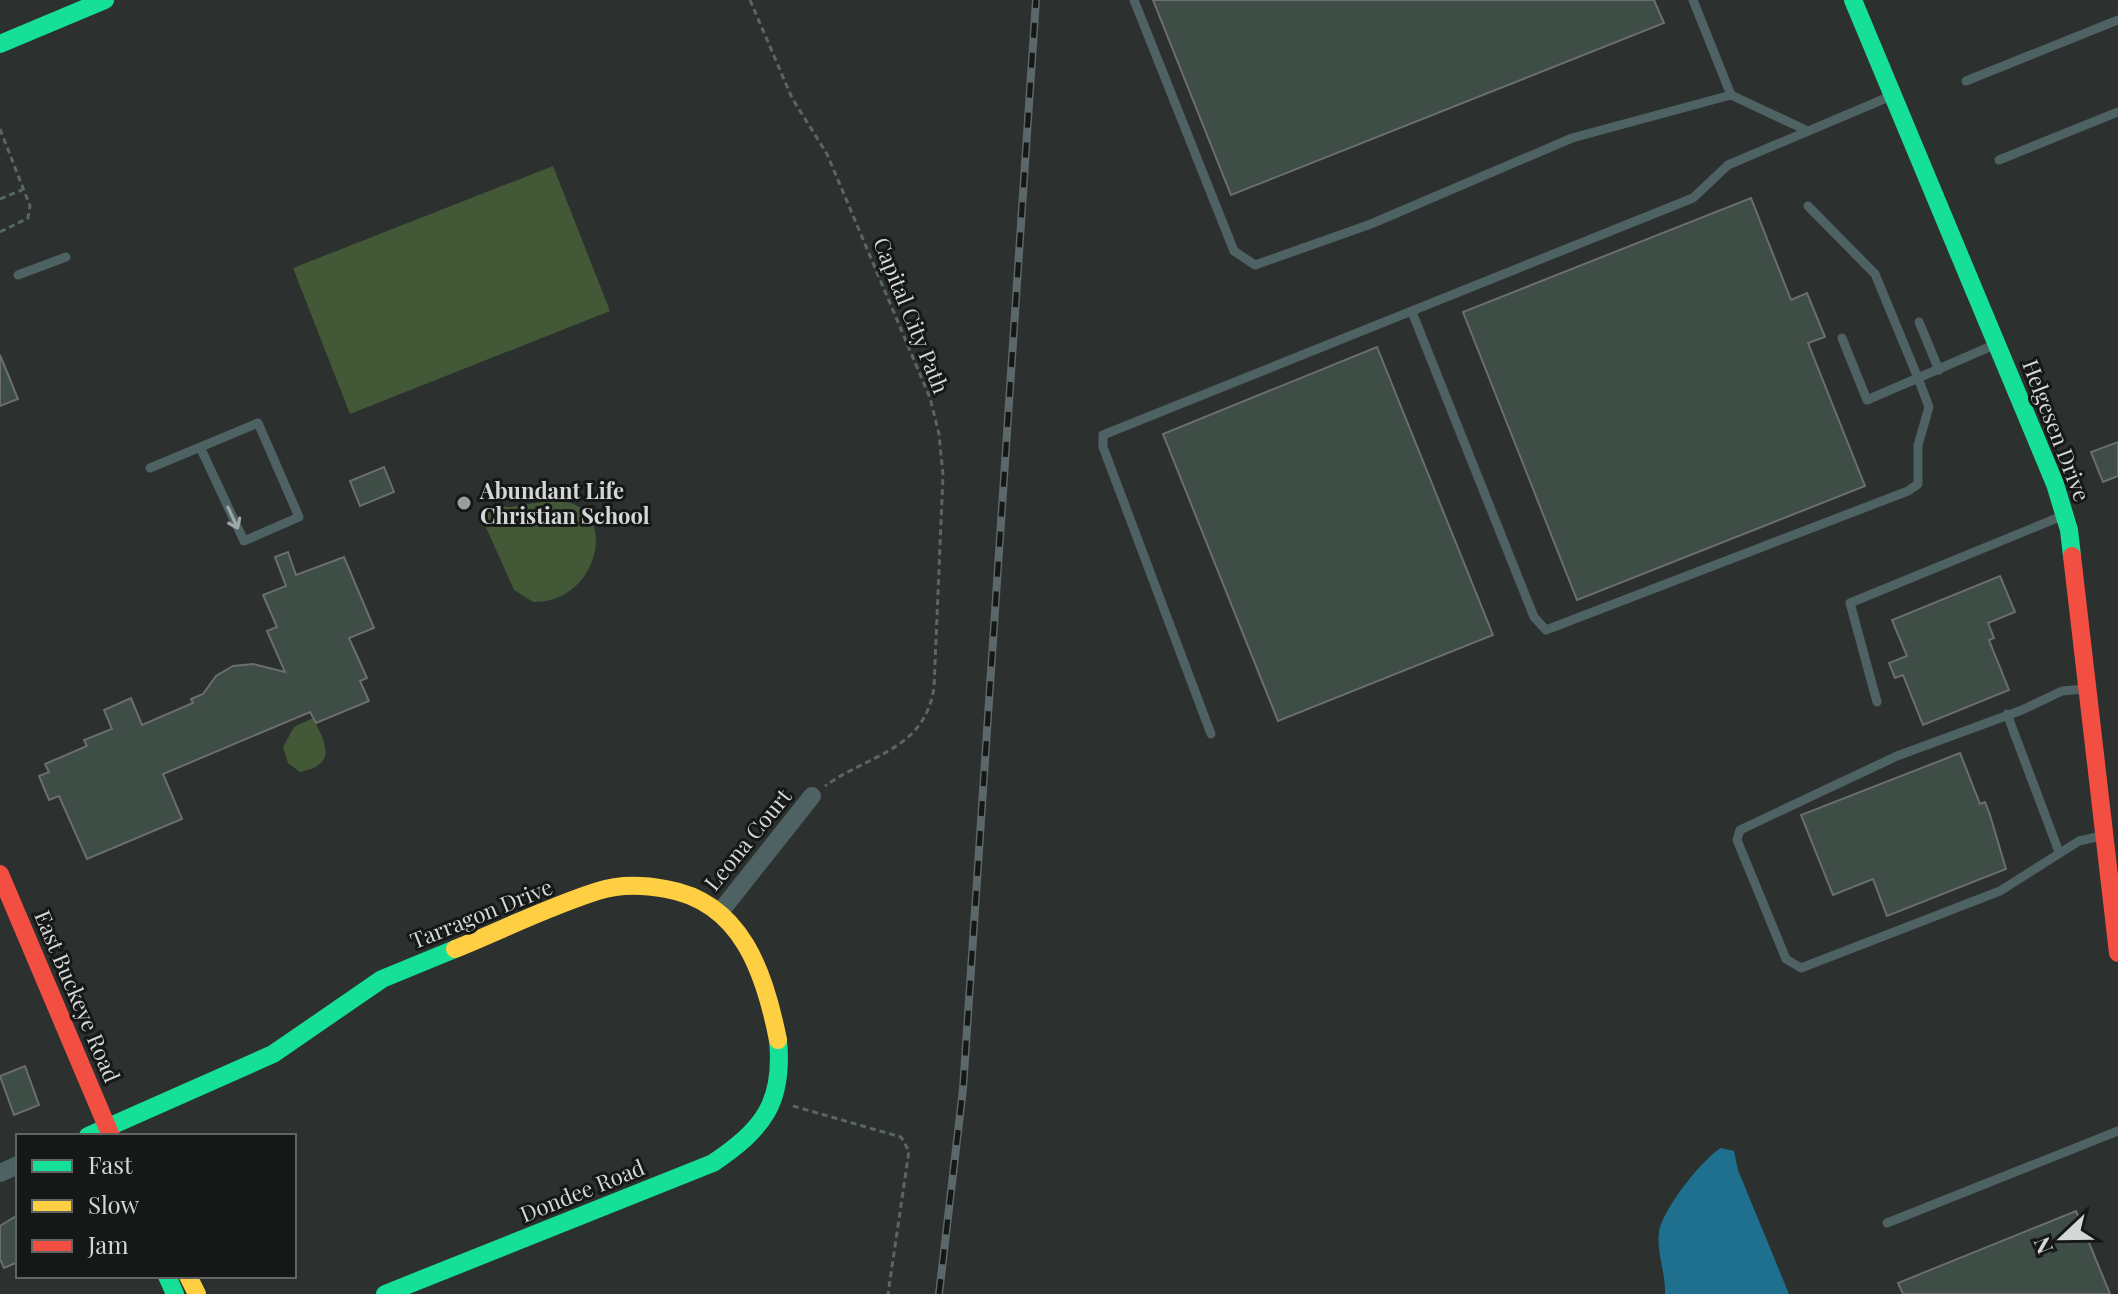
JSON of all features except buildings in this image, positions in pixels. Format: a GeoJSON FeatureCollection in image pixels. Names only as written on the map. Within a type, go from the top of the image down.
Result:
{"type":"FeatureCollection","features":[{"type":"Feature","properties":{"kind":"street"},"geometry":{"type":"LineString","coordinates":[[0,44],[105,0]]}},
{"type":"Feature","properties":{"kind":"street","name":"Helgesen Drive"},"geometry":{"type":"LineString","coordinates":[[1853,0],[2065,515],[2075,568],[2089,689],[2110,806],[2106,836],[2115,891],[2118,953]]}},
{"type":"Feature","properties":{"kind":"street","name":"Leona Court"},"geometry":{"type":"LineString","coordinates":[[720,912],[812,796]]}},
{"type":"Feature","properties":{"kind":"street","name":"East Buckeye Road"},"geometry":{"type":"LineString","coordinates":[[0,874],[110,1132]]}},
{"type":"Feature","properties":{"kind":"street","name":"Tarragon Drive"},"geometry":{"type":"LineString","coordinates":[[110,1132],[273,1054],[382,979],[600,890],[634,884],[659,887],[703,901],[732,923],[754,960],[780,1034],[783,1072],[774,1101]]}},
{"type":"Feature","properties":{"kind":"street","name":"Dondee Road"},"geometry":{"type":"LineString","coordinates":[[385,1294],[713,1163],[741,1147],[774,1101]]}},
{"type":"Feature","properties":{"kind":"lane"},"geometry":{"type":"LineString","coordinates":[[1134,0],[1234,251],[1255,265],[1371,224],[1572,138],[1731,95],[1808,131]]}},
{"type":"Feature","properties":{"kind":"lane"},"geometry":{"type":"LineString","coordinates":[[1693,0],[1731,95]]}},
{"type":"Feature","properties":{"kind":"lane"},"geometry":{"type":"LineString","coordinates":[[1966,81],[2118,20]]}},
{"type":"Feature","properties":{"kind":"lane"},"geometry":{"type":"LineString","coordinates":[[1211,734],[1103,447],[1103,435],[1693,198],[1728,165],[1894,95]]}},
{"type":"Feature","properties":{"kind":"lane"},"geometry":{"type":"LineString","coordinates":[[1999,160],[2118,112]]}},
{"type":"Feature","properties":{"kind":"lane"},"geometry":{"type":"LineString","coordinates":[[1412,312],[1534,617],[1546,630],[1908,491],[1918,484],[1918,445],[1929,407],[1918,378],[1875,274],[1808,206]]}},
{"type":"Feature","properties":{"kind":"lane"},"geometry":{"type":"LineString","coordinates":[[18,275],[66,257]]}},
{"type":"Feature","properties":{"kind":"lane"},"geometry":{"type":"LineString","coordinates":[[1919,322],[1939,370]]}},
{"type":"Feature","properties":{"kind":"lane"},"geometry":{"type":"LineString","coordinates":[[1842,338],[1867,400],[1997,344]]}},
{"type":"Feature","properties":{"kind":"lane"},"geometry":{"type":"LineString","coordinates":[[150,468],[200,447],[258,423],[299,517],[244,541],[200,447]]}},
{"type":"Feature","properties":{"kind":"lane"},"geometry":{"type":"LineString","coordinates":[[1877,702],[1850,603],[2065,515]]}},
{"type":"Feature","properties":{"kind":"lane"},"geometry":{"type":"LineString","coordinates":[[2089,689],[2062,691],[1834,784],[1740,830],[1737,840],[1786,959],[1801,968],[2000,891],[2079,841],[2106,836]]}},
{"type":"Feature","properties":{"kind":"lane"},"geometry":{"type":"LineString","coordinates":[[2007,714],[2059,852]]}},
{"type":"Feature","properties":{"kind":"lane"},"geometry":{"type":"LineString","coordinates":[[1887,1223],[2118,1131]]}},
{"type":"Feature","properties":{"kind":"path","name":"Capital City Path"},"geometry":{"type":"LineString","coordinates":[[750,0],[792,98],[827,154],[923,376],[942,455],[934,688],[927,716],[901,744],[839,776],[812,796]]}},
{"type":"Feature","properties":{"kind":"path"},"geometry":{"type":"LineString","coordinates":[[0,129],[30,206],[28,218],[0,232]]}},
{"type":"Feature","properties":{"kind":"path"},"geometry":{"type":"LineString","coordinates":[[0,199],[24,189]]}},
{"type":"Feature","properties":{"kind":"path"},"geometry":{"type":"LineString","coordinates":[[774,1101],[901,1137],[909,1151],[888,1294]]}},
{"type":"Feature","properties":{"kind":"green space"},"geometry":{"type":"Polygon","coordinates":[[[553,166],[610,311],[350,414],[293,268],[553,166]]]}},
{"type":"Feature","properties":{"kind":"green space"},"geometry":{"type":"Polygon","coordinates":[[[553,500],[575,505],[589,517],[595,533],[595,552],[588,571],[575,587],[556,598],[533,602],[514,590],[480,514],[488,505],[511,507],[553,500]]]}},
{"type":"Feature","properties":{"kind":"green space"},"geometry":{"type":"Polygon","coordinates":[[[313,718],[326,752],[320,764],[300,772],[288,763],[283,747],[294,727],[313,718]]]}},
{"type":"Feature","properties":{"kind":"water"},"geometry":{"type":"Polygon","coordinates":[[[1721,1148],[1734,1151],[1738,1170],[1789,1294],[1665,1294],[1658,1239],[1662,1223],[1684,1186],[1721,1148]]]}},
{"type":"Feature","properties":{"kind":"railway"},"geometry":{"type":"LineString","coordinates":[[939,1294],[963,1089],[1036,0]]}},
{"type":"Feature","properties":{"kind":"traffic: fast"},"geometry":{"type":"LineString","coordinates":[[0,44],[105,0]]}},
{"type":"Feature","properties":{"kind":"traffic: fast"},"geometry":{"type":"LineString","coordinates":[[1853,0],[2055,484],[2069,530],[2072,556]]}},
{"type":"Feature","properties":{"kind":"traffic: fast"},"geometry":{"type":"LineString","coordinates":[[93,1134],[273,1054],[382,979],[455,949]]}},
{"type":"Feature","properties":{"kind":"traffic: fast"},"geometry":{"type":"LineString","coordinates":[[385,1294],[713,1163],[745,1138],[766,1112],[777,1081],[778,1040]]}},
{"type":"Feature","properties":{"kind":"traffic: fast"},"geometry":{"type":"LineString","coordinates":[[168,1278],[175,1294]]}},
{"type":"Feature","properties":{"kind":"traffic: slow"},"geometry":{"type":"LineString","coordinates":[[455,949],[598,891],[632,886],[666,889],[692,897],[714,909],[746,945],[766,990],[778,1040]]}},
{"type":"Feature","properties":{"kind":"traffic: slow"},"geometry":{"type":"LineString","coordinates":[[189,1278],[197,1294]]}},
{"type":"Feature","properties":{"kind":"traffic: jam"},"geometry":{"type":"LineString","coordinates":[[2072,556],[2118,953]]}},
{"type":"Feature","properties":{"kind":"traffic: jam"},"geometry":{"type":"LineString","coordinates":[[0,874],[110,1134]]}},
{"type":"Feature","properties":{"kind":"place","name":"Abundant Life Christian School"},"geometry":{"type":"Point","coordinates":[464,503]}}]}
